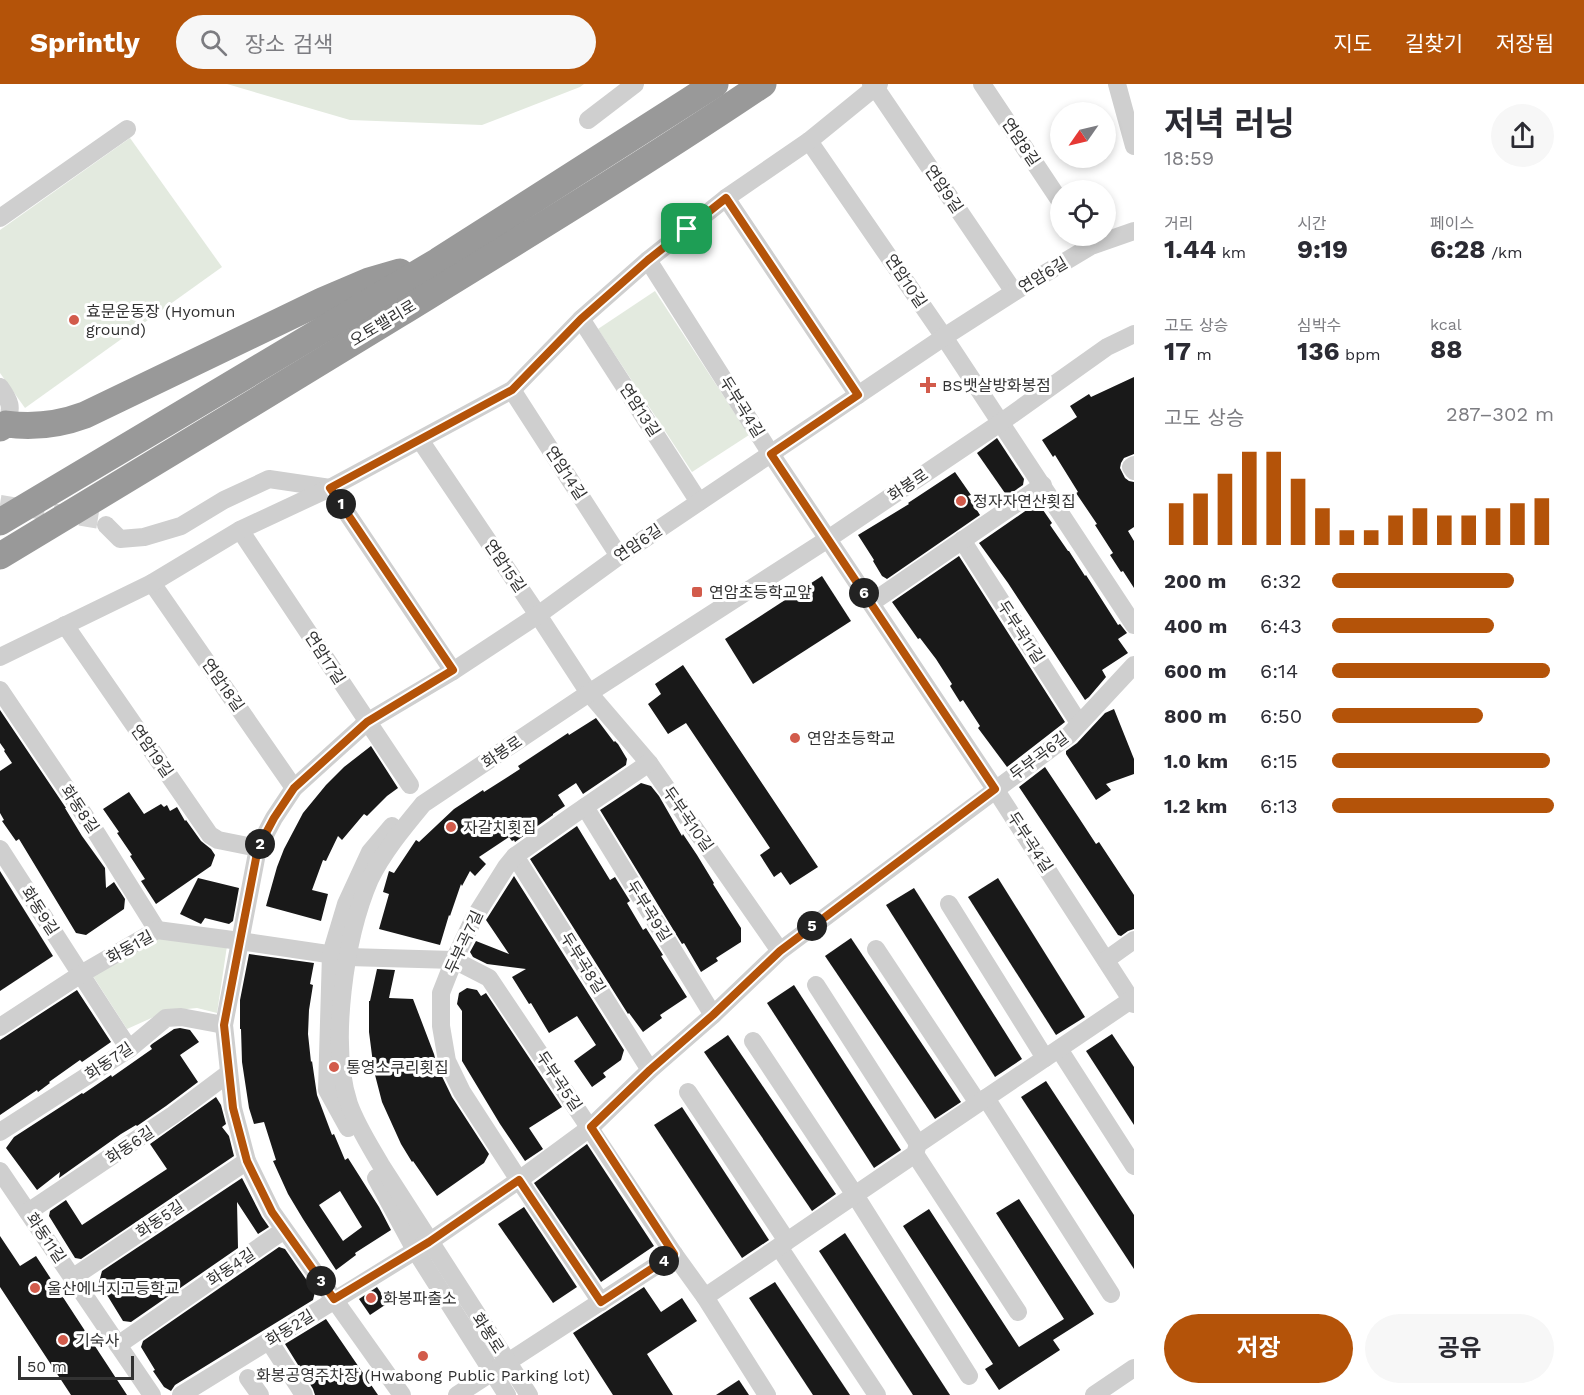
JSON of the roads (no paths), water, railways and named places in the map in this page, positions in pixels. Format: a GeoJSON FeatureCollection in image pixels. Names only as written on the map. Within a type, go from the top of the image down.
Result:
{"type":"FeatureCollection","features":[{"type":"Feature","properties":{"kind":"highway","name":"오토밸리로"},"geometry":{"type":"LineString","coordinates":[[0,522],[438,261],[715,84]]}},
{"type":"Feature","properties":{"kind":"highway","name":"오토밸리로"},"geometry":{"type":"LineString","coordinates":[[0,556],[540,227],[763,84]]}},
{"type":"Feature","properties":{"kind":"highway"},"geometry":{"type":"LineString","coordinates":[[3,426],[40,426],[66,422],[85,415],[350,289],[369,281],[438,261]]}},
{"type":"Feature","properties":{"kind":"street"},"geometry":{"type":"LineString","coordinates":[[588,120],[635,84]]}},
{"type":"Feature","properties":{"kind":"street","name":"연암8길"},"geometry":{"type":"LineString","coordinates":[[982,84],[1050,186]]}},
{"type":"Feature","properties":{"kind":"street"},"geometry":{"type":"LineString","coordinates":[[1117,84],[1134,146]]}},
{"type":"Feature","properties":{"kind":"street"},"geometry":{"type":"LineString","coordinates":[[0,657],[152,583],[240,530],[330,488],[512,390],[581,319],[648,260],[726,198],[809,141],[875,85]]}},
{"type":"Feature","properties":{"kind":"street","name":"연암9길"},"geometry":{"type":"LineString","coordinates":[[875,85],[1014,292]]}},
{"type":"Feature","properties":{"kind":"street"},"geometry":{"type":"LineString","coordinates":[[0,218],[127,129]]}},
{"type":"Feature","properties":{"kind":"street","name":"연암10길"},"geometry":{"type":"LineString","coordinates":[[809,141],[944,337],[1134,625]]}},
{"type":"Feature","properties":{"kind":"street"},"geometry":{"type":"LineString","coordinates":[[726,198],[858,395]]}},
{"type":"Feature","properties":{"kind":"street","name":"연암6길"},"geometry":{"type":"LineString","coordinates":[[1116,235],[1134,231]]}},
{"type":"Feature","properties":{"kind":"street","name":"연암6길"},"geometry":{"type":"LineString","coordinates":[[402,1395],[272,1212],[247,1161],[233,1108],[224,1025],[258,848],[274,818],[294,788],[367,722],[538,615],[699,501],[1081,246]]}},
{"type":"Feature","properties":{"kind":"street","name":"두부곡4길"},"geometry":{"type":"LineString","coordinates":[[648,260],[771,454],[995,789],[1133,1002]]}},
{"type":"Feature","properties":{"kind":"street","name":"연암13길"},"geometry":{"type":"LineString","coordinates":[[581,319],[699,501]]}},
{"type":"Feature","properties":{"kind":"street"},"geometry":{"type":"LineString","coordinates":[[340,956],[346,904],[370,852],[417,796],[586,689],[1107,347],[1134,334]]}},
{"type":"Feature","properties":{"kind":"street"},"geometry":{"type":"LineString","coordinates":[[0,387],[10,401],[10,413],[3,426]]}},
{"type":"Feature","properties":{"kind":"street","name":"연암14길"},"geometry":{"type":"LineString","coordinates":[[512,390],[619,556]]}},
{"type":"Feature","properties":{"kind":"street","name":"연암15길"},"geometry":{"type":"LineString","coordinates":[[420,440],[586,689]]}},
{"type":"Feature","properties":{"kind":"street"},"geometry":{"type":"LineString","coordinates":[[1134,465],[1131,467],[1134,471]]}},
{"type":"Feature","properties":{"kind":"street"},"geometry":{"type":"LineString","coordinates":[[106,525],[120,539],[144,537],[181,526],[224,500],[269,479],[330,488],[453,670]]}},
{"type":"Feature","properties":{"kind":"street"},"geometry":{"type":"LineString","coordinates":[[871,603],[1042,485]]}},
{"type":"Feature","properties":{"kind":"street","name":"연암17길"},"geometry":{"type":"LineString","coordinates":[[240,530],[410,785]]}},
{"type":"Feature","properties":{"kind":"street","name":"두부곡11길"},"geometry":{"type":"LineString","coordinates":[[962,540],[1079,723]]}},
{"type":"Feature","properties":{"kind":"street","name":"연암18길"},"geometry":{"type":"LineString","coordinates":[[152,583],[294,788]]}},
{"type":"Feature","properties":{"kind":"street","name":"연암19길"},"geometry":{"type":"LineString","coordinates":[[64,625],[210,835],[218,840],[258,848]]}},
{"type":"Feature","properties":{"kind":"street","name":"두부곡6길"},"geometry":{"type":"LineString","coordinates":[[422,1246],[519,1180],[591,1127],[780,951],[1069,735],[1134,665]]}},
{"type":"Feature","properties":{"kind":"street","name":"두부곡10길"},"geometry":{"type":"LineString","coordinates":[[586,689],[649,763],[780,951]]}},
{"type":"Feature","properties":{"kind":"street","name":"화봉로"},"geometry":{"type":"LineString","coordinates":[[529,1395],[499,1367],[422,1246],[349,1104],[339,1039],[342,999],[340,956],[370,879],[380,861],[423,804],[586,689]]}},
{"type":"Feature","properties":{"kind":"street","name":"화동8길"},"geometry":{"type":"LineString","coordinates":[[0,690],[97,834],[157,930]]}},
{"type":"Feature","properties":{"kind":"street","name":"두부곡7길"},"geometry":{"type":"LineString","coordinates":[[601,1302],[462,1092],[447,1061],[441,1026],[441,993],[454,960],[486,897],[515,856],[649,763]]}},
{"type":"Feature","properties":{"kind":"street","name":"두부곡9길"},"geometry":{"type":"LineString","coordinates":[[585,807],[713,1015]]}},
{"type":"Feature","properties":{"kind":"street","name":"화동9길"},"geometry":{"type":"LineString","coordinates":[[0,849],[129,1049]]}},
{"type":"Feature","properties":{"kind":"street","name":"두부곡8길"},"geometry":{"type":"LineString","coordinates":[[515,856],[650,1070]]}},
{"type":"Feature","properties":{"kind":"street"},"geometry":{"type":"LineString","coordinates":[[949,904],[1052,1053],[1134,1166]]}},
{"type":"Feature","properties":{"kind":"street","name":"화동1길"},"geometry":{"type":"LineString","coordinates":[[3,1018],[157,930],[340,956]]}},
{"type":"Feature","properties":{"kind":"street"},"geometry":{"type":"LineString","coordinates":[[1106,960],[1134,940]]}},
{"type":"Feature","properties":{"kind":"street"},"geometry":{"type":"LineString","coordinates":[[876,949],[982,1101],[1111,1294]]}},
{"type":"Feature","properties":{"kind":"street","name":"두부곡5길"},"geometry":{"type":"LineString","coordinates":[[340,956],[454,960],[489,978],[705,1297],[767,1395]]}},
{"type":"Feature","properties":{"kind":"street"},"geometry":{"type":"LineString","coordinates":[[816,985],[1018,1312]]}},
{"type":"Feature","properties":{"kind":"street"},"geometry":{"type":"LineString","coordinates":[[705,1297],[855,1195],[982,1101],[1133,1002]]}},
{"type":"Feature","properties":{"kind":"street","name":"화동7길"},"geometry":{"type":"LineString","coordinates":[[0,1132],[129,1049],[166,1018],[181,1017],[224,1025]]}},
{"type":"Feature","properties":{"kind":"street"},"geometry":{"type":"LineString","coordinates":[[753,1041],[855,1195],[969,1376]]}},
{"type":"Feature","properties":{"kind":"street","name":"화동6길"},"geometry":{"type":"LineString","coordinates":[[28,1212],[173,1115],[229,1073]]}},
{"type":"Feature","properties":{"kind":"street"},"geometry":{"type":"LineString","coordinates":[[688,1092],[877,1395]]}},
{"type":"Feature","properties":{"kind":"street","name":"화동5길"},"geometry":{"type":"LineString","coordinates":[[72,1278],[247,1161]]}},
{"type":"Feature","properties":{"kind":"street","name":"화동11길"},"geometry":{"type":"LineString","coordinates":[[0,1171],[152,1395]]}},
{"type":"Feature","properties":{"kind":"street","name":"화동4길"},"geometry":{"type":"LineString","coordinates":[[118,1345],[284,1230]]}},
{"type":"Feature","properties":{"kind":"street","name":"화동2길"},"geometry":{"type":"LineString","coordinates":[[181,1395],[422,1246]]}},
{"type":"Feature","properties":{"kind":"street"},"geometry":{"type":"LineString","coordinates":[[457,1395],[674,1254]]}},
{"type":"Feature","properties":{"kind":"street"},"geometry":{"type":"LineString","coordinates":[[269,1341],[304,1395]]}},
{"type":"Feature","properties":{"kind":"street"},"geometry":{"type":"LineString","coordinates":[[499,1367],[507,1395]]}},
{"type":"Feature","properties":{"kind":"street"},"geometry":{"type":"LineString","coordinates":[[1094,1395],[1134,1368]]}},
{"type":"Feature","properties":{"kind":"street"},"geometry":{"type":"LineString","coordinates":[[248,1378],[260,1395]]}},
{"type":"Feature","properties":{"kind":"tunnel"},"geometry":{"type":"LineString","coordinates":[[0,504],[101,520],[106,525]]}},
{"type":"Feature","properties":{"kind":"place","name":"효문운동장 (Hyomun ground)"},"geometry":{"type":"Point","coordinates":[74,320]}},
{"type":"Feature","properties":{"kind":"place","name":"BS뱃살방화봉점"},"geometry":{"type":"Point","coordinates":[928,385]}},
{"type":"Feature","properties":{"kind":"place","name":"정자자연산횟집"},"geometry":{"type":"Point","coordinates":[961,501]}},
{"type":"Feature","properties":{"kind":"place","name":"연암초등학교앞"},"geometry":{"type":"Point","coordinates":[697,592]}},
{"type":"Feature","properties":{"kind":"place","name":"연암초등학교"},"geometry":{"type":"Point","coordinates":[795,738]}},
{"type":"Feature","properties":{"kind":"place","name":"자갈치횟집"},"geometry":{"type":"Point","coordinates":[451,827]}},
{"type":"Feature","properties":{"kind":"place","name":"통영소쿠리횟집"},"geometry":{"type":"Point","coordinates":[334,1067]}},
{"type":"Feature","properties":{"kind":"place","name":"울산에너지고등학교"},"geometry":{"type":"Point","coordinates":[35,1288]}},
{"type":"Feature","properties":{"kind":"place","name":"화봉파출소"},"geometry":{"type":"Point","coordinates":[371,1298]}},
{"type":"Feature","properties":{"kind":"place","name":"기숙사"},"geometry":{"type":"Point","coordinates":[63,1340]}},
{"type":"Feature","properties":{"kind":"place","name":"화봉공영주차장 (Hwabong Public Parking lot)"},"geometry":{"type":"Point","coordinates":[423,1356]}}]}
